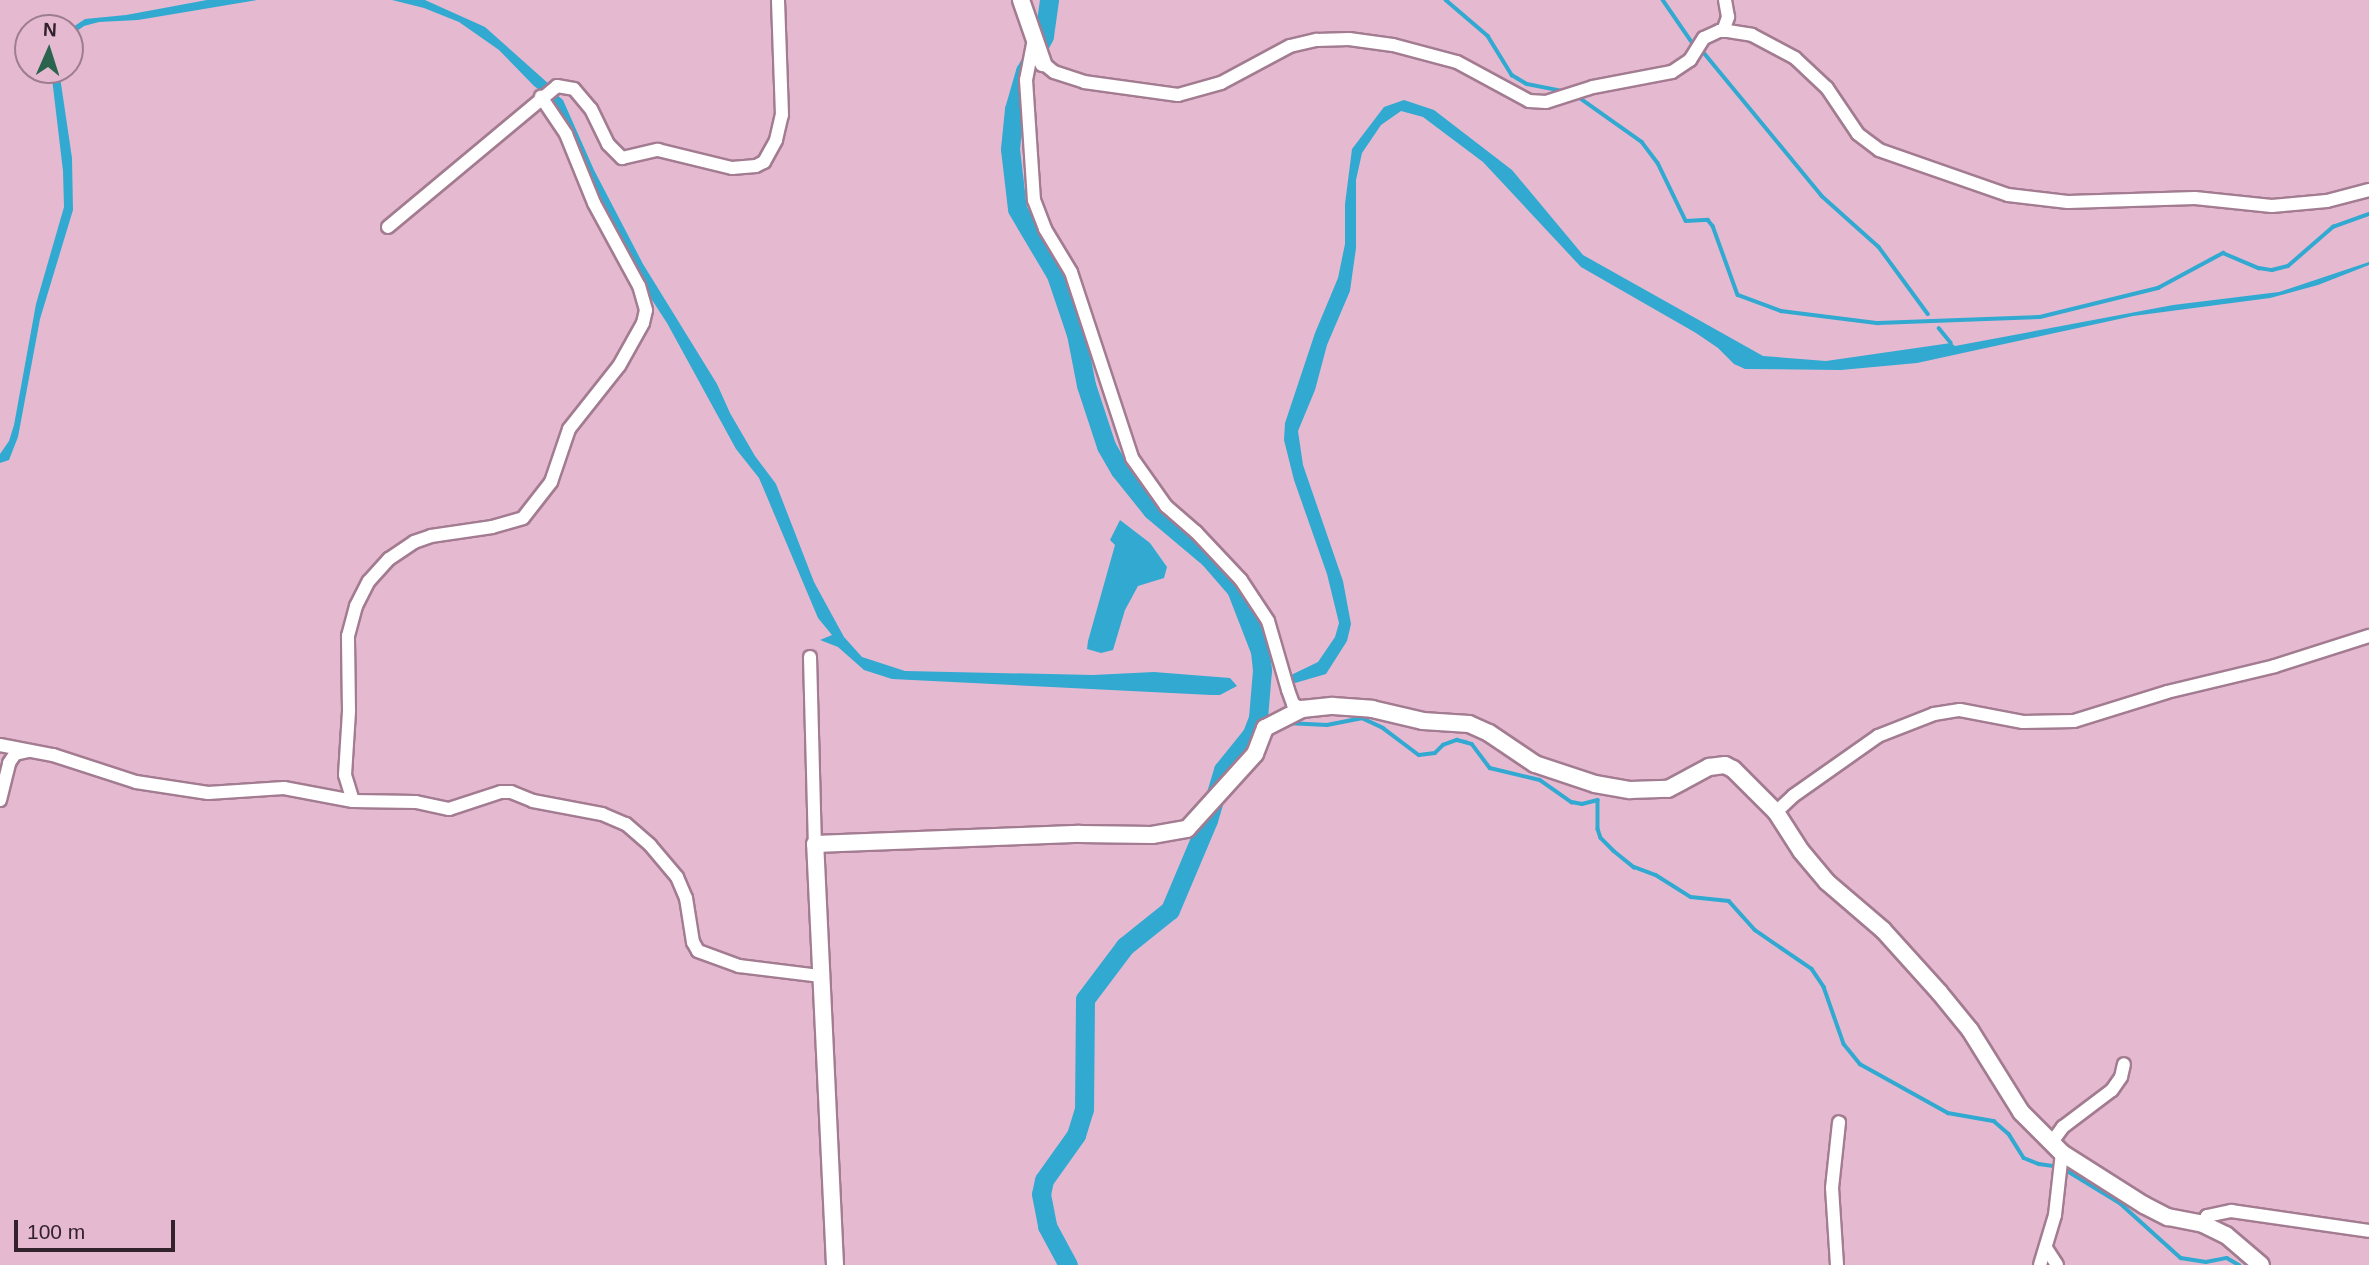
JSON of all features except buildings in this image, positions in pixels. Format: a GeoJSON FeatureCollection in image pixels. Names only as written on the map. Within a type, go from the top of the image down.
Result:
{"type":"FeatureCollection","features":[{"type":"Feature","properties":{"kind":"street"},"geometry":{"type":"LineString","coordinates":[[388,227],[557,86],[574,89],[591,109],[607,144],[622,158],[658,150],[732,167],[756,166],[764,162],[776,140],[782,115],[778,0]]}},
{"type":"Feature","properties":{"kind":"street"},"geometry":{"type":"LineString","coordinates":[[1021,0],[1043,63],[1054,72],[1084,82],[1178,94],[1221,83],[1301,43],[1363,40],[1457,62],[1529,100],[1546,102],[1593,88],[1672,72],[1690,60],[1704,38],[1723,31],[1752,35],[1795,58],[1827,88],[1858,134],[1879,150],[2008,195],[2068,202],[2195,198],[2263,206],[2327,201],[2369,190]]}},
{"type":"Feature","properties":{"kind":"street"},"geometry":{"type":"LineString","coordinates":[[1723,31],[1728,17],[1725,0]]}},
{"type":"Feature","properties":{"kind":"street"},"geometry":{"type":"LineString","coordinates":[[1034,39],[1026,80],[1034,200],[1045,229],[1071,272],[1132,458],[1166,506],[1241,580],[1268,621],[1293,704],[1302,709]]}},
{"type":"Feature","properties":{"kind":"street"},"geometry":{"type":"LineString","coordinates":[[353,801],[345,775],[349,711],[348,636],[356,606],[369,581],[389,559],[414,542],[445,533],[492,527],[523,518],[551,482],[569,429],[619,366],[643,323],[646,310],[639,286],[594,203],[566,134],[541,97]]}},
{"type":"Feature","properties":{"kind":"street"},"geometry":{"type":"LineString","coordinates":[[1776,812],[1793,796],[1878,736],[1934,713],[1961,710],[2037,723],[2081,719],[2167,692],[2276,666],[2369,636]]}},
{"type":"Feature","properties":{"kind":"street"},"geometry":{"type":"LineString","coordinates":[[810,657],[815,844],[835,1265]]}},
{"type":"Feature","properties":{"kind":"street"},"geometry":{"type":"LineString","coordinates":[[815,844],[1056,835],[1152,835],[1187,829],[1255,754],[1265,728],[1302,709],[1357,707],[1423,721],[1469,724],[1489,733],[1535,764],[1595,784],[1630,790],[1668,789],[1701,770],[1725,765],[1740,774],[1776,812],[1801,851],[1827,882],[1883,930],[1951,1006],[1970,1030],[2021,1112],[2057,1147],[2144,1205],[2168,1217],[2203,1224],[2238,1242],[2261,1265]]}},
{"type":"Feature","properties":{"kind":"street"},"geometry":{"type":"LineString","coordinates":[[0,745],[30,750],[136,782],[178,789],[227,793],[284,788],[353,801],[416,803],[449,809],[501,792],[511,792],[533,801],[602,814],[632,829],[677,877],[687,898],[693,942],[698,951],[739,966],[821,976]]}},
{"type":"Feature","properties":{"kind":"street"},"geometry":{"type":"LineString","coordinates":[[0,800],[9,763],[15,754],[30,750]]}},
{"type":"Feature","properties":{"kind":"street"},"geometry":{"type":"LineString","coordinates":[[2040,1265],[2055,1215],[2057,1147],[2063,1127],[2112,1090],[2121,1077],[2123,1064]]}},
{"type":"Feature","properties":{"kind":"street"},"geometry":{"type":"LineString","coordinates":[[1837,1265],[1832,1188],[1839,1122]]}},
{"type":"Feature","properties":{"kind":"street"},"geometry":{"type":"LineString","coordinates":[[2203,1224],[2207,1216],[2231,1212],[2369,1231]]}},
{"type":"Feature","properties":{"kind":"street"},"geometry":{"type":"LineString","coordinates":[[2046,1248],[2057,1265]]}},
{"type":"Feature","properties":{"kind":"water"},"geometry":{"type":"Polygon","coordinates":[[[207,0],[257,0],[84,26],[85,19],[126,15],[207,0]]]}},
{"type":"Feature","properties":{"kind":"water"},"geometry":{"type":"Polygon","coordinates":[[[392,0],[425,0],[485,27],[550,85],[542,92],[499,50],[459,22],[424,8],[392,0]]]}},
{"type":"Feature","properties":{"kind":"water"},"geometry":{"type":"Polygon","coordinates":[[[53,84],[61,84],[72,158],[73,210],[40,319],[18,437],[9,460],[0,463],[0,454],[9,441],[14,425],[36,304],[64,207],[63,171],[53,84]]]}},
{"type":"Feature","properties":{"kind":"water"},"geometry":{"type":"Polygon","coordinates":[[[557,95],[563,100],[594,170],[643,264],[717,384],[755,456],[776,484],[814,582],[844,637],[862,657],[905,671],[1093,675],[1154,672],[1230,678],[1237,686],[1220,695],[1211,695],[892,679],[864,670],[838,647],[820,640],[832,635],[818,618],[759,478],[736,449],[667,323],[641,283],[596,193],[566,121],[551,99],[557,95]]]}},
{"type":"Feature","properties":{"kind":"water"},"geometry":{"type":"Polygon","coordinates":[[[1404,100],[1434,110],[1512,170],[1583,255],[1763,356],[1826,361],[1951,343],[1955,346],[2173,305],[2279,292],[2369,262],[2369,265],[2318,285],[2270,298],[2133,316],[1917,363],[1841,370],[1745,369],[1734,364],[1718,348],[1696,333],[1581,267],[1483,162],[1423,117],[1401,111],[1381,125],[1362,153],[1356,180],[1356,248],[1350,291],[1327,345],[1315,390],[1298,431],[1303,465],[1343,581],[1351,624],[1347,641],[1326,674],[1295,683],[1289,676],[1318,662],[1335,637],[1339,623],[1327,574],[1294,480],[1284,440],[1285,423],[1315,333],[1338,278],[1345,244],[1345,204],[1352,149],[1384,107],[1404,100]]]}},
{"type":"Feature","properties":{"kind":"water"},"geometry":{"type":"Polygon","coordinates":[[[1120,520],[1150,543],[1167,567],[1164,578],[1138,586],[1125,610],[1113,650],[1101,653],[1087,649],[1088,641],[1115,545],[1110,540],[1120,520]]]}},
{"type":"Feature","properties":{"kind":"waterway"},"geometry":{"type":"LineString","coordinates":[[1049,0],[1044,36],[1025,71],[1014,109],[1010,149],[1017,209],[1056,275],[1076,334],[1086,385],[1106,446],[1120,470],[1152,510],[1209,558],[1236,589],[1260,651],[1262,670],[1258,718],[1252,734],[1223,770],[1208,820],[1170,910],[1125,946],[1085,999],[1084,1109],[1076,1135],[1044,1180],[1041,1194],[1047,1226],[1068,1265]]}},
{"type":"Feature","properties":{"kind":"waterway"},"geometry":{"type":"LineString","coordinates":[[1446,0],[1488,36],[1512,75],[1527,84],[1564,91]]}},
{"type":"Feature","properties":{"kind":"waterway"},"geometry":{"type":"LineString","coordinates":[[1663,0],[1692,42]]}},
{"type":"Feature","properties":{"kind":"waterway"},"geometry":{"type":"LineString","coordinates":[[1701,49],[1822,196],[1879,247],[1928,314]]}},
{"type":"Feature","properties":{"kind":"waterway"},"geometry":{"type":"LineString","coordinates":[[1577,96],[1642,142],[1658,163],[1686,221],[1708,220],[1713,226],[1738,295],[1781,311],[1878,323],[2040,317],[2158,288],[2223,253],[2259,268],[2272,270],[2288,266],[2333,227],[2369,214]]}},
{"type":"Feature","properties":{"kind":"waterway"},"geometry":{"type":"LineString","coordinates":[[1939,328],[1951,343]]}},
{"type":"Feature","properties":{"kind":"waterway"},"geometry":{"type":"LineString","coordinates":[[1257,701],[1269,718]]}},
{"type":"Feature","properties":{"kind":"waterway"},"geometry":{"type":"LineString","coordinates":[[1287,723],[1327,725],[1362,718],[1383,728],[1419,755],[1435,753],[1443,745],[1457,740],[1472,744],[1490,768],[1540,780],[1572,802],[1582,804],[1598,800],[1598,829],[1601,838],[1634,867],[1656,875],[1691,897],[1729,901],[1755,930],[1812,969],[1824,987],[1844,1044],[1860,1064],[1948,1113],[1994,1121],[2009,1134],[2024,1158],[2039,1164],[2061,1167],[2120,1203],[2181,1258],[2206,1262],[2227,1258],[2239,1265]]}}]}
